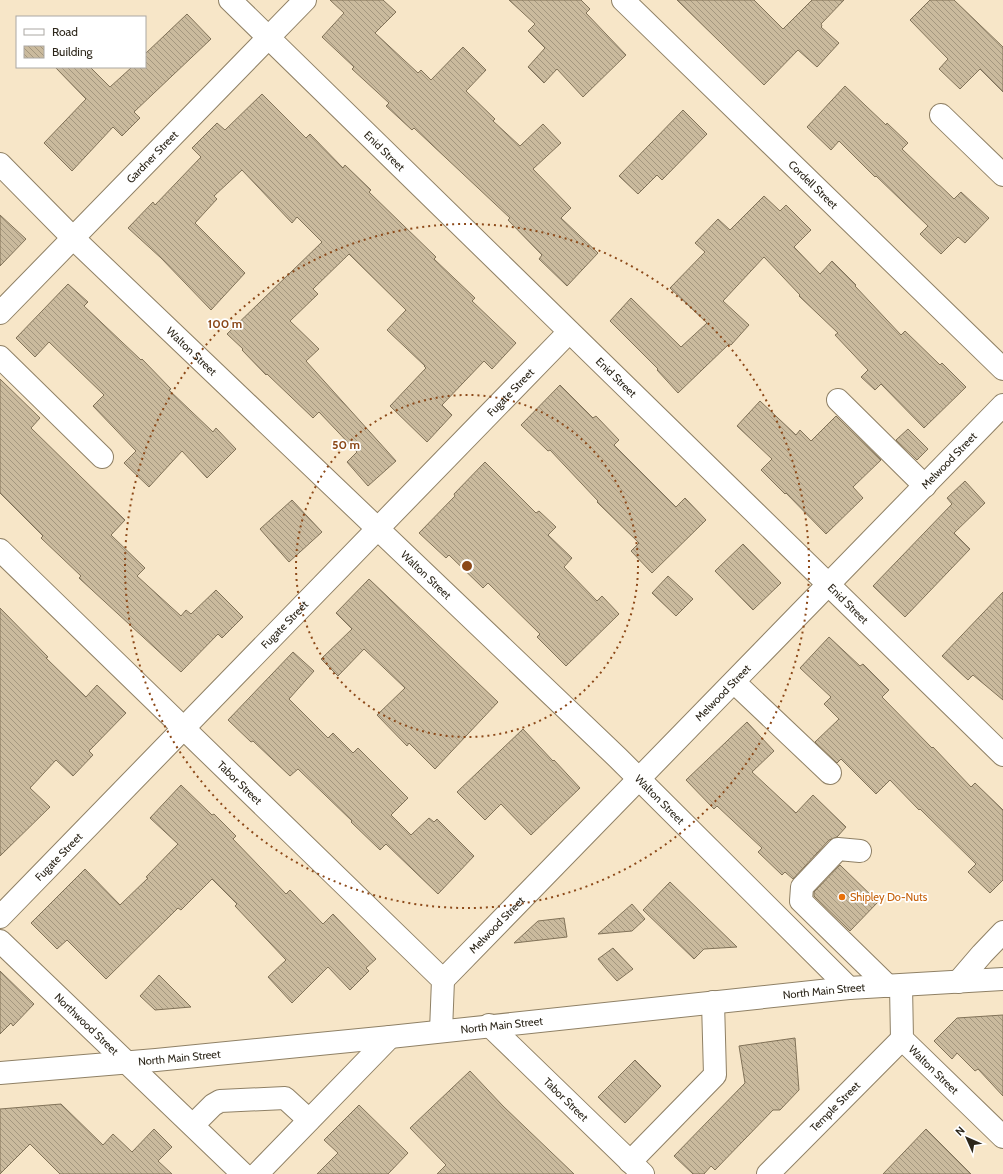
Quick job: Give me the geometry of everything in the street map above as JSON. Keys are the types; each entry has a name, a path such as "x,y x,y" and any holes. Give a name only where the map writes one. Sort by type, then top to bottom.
{"street":[{"name":"Enid Street","path":"230,0 1003,755"},
{"name":"Gardner Street","path":"0,313 305,0"},
{"name":"Cordell Street","path":"623,0 1003,368"},
{"path":"941,115 1003,175"},
{"name":"Walton Street","path":"0,164 73,238 640,780 849,988"},
{"name":"Fugate Street","path":"0,917 569,332"},
{"path":"0,357 102,457"},
{"path":"838,400 924,486"},
{"name":"Melwood Street","path":"444,980 1003,405"},
{"name":"Tabor Street","path":"0,550 444,980"},
{"path":"734,682 830,773"},
{"path":"860,851 838,849 802,886 801,901 895,986"},
{"path":"958,982 1003,932"},
{"name":"Northwood Street","path":"0,941 243,1174"},
{"name":"North Main Street","path":"0,1073 390,1037 489,1025 849,988 1003,979"},
{"path":"441,1031 444,980"},
{"name":"Walton Street","path":"895,986 902,1039 1003,1137"},
{"path":"637,1168 715,1075 714,1002"},
{"name":"Tabor Street","path":"489,1025 637,1168"},
{"path":"256,1174 390,1037"},
{"name":"Temple Street","path":"768,1174 902,1039"},
{"path":"193,1125 213,1105 220,1101 285,1098 309,1120"}],"building":[{"path":"330,0 383,0 396,12 375,33 418,73 421,70 431,80 463,47 486,70 466,91 495,119 493,121 520,146 543,124 561,143 533,169 571,208 561,218 598,253 567,286 539,259 542,255 508,220 510,218 414,128 412,130 386,106 389,103 352,69 354,67 322,37 344,13"},
{"path":"509,0 581,0 590,9 586,13 626,55 583,97 557,69 544,83 528,67 545,48 528,31 535,24"},
{"path":"677,0 754,0 783,29 812,0 844,0 821,24 821,27 839,43 817,67 798,50 764,85"},
{"path":"930,0 954,0 1003,47 1003,92 980,69 960,89 939,69 948,59 910,20"},
{"path":"187,14 211,39 134,112 140,118 122,136 113,127 72,171 44,143 86,99 56,68 91,68 110,87 131,68 146,68 146,53"},
{"path":"845,86 886,125 887,123 908,143 902,149 954,199 961,192 989,218 965,243 958,237 941,254 920,234 928,226 876,176 875,177 839,141 831,150 807,127"},
{"path":"262,94 306,138 310,134 343,168 345,165 371,190 369,192 436,257 434,259 475,298 472,301 516,343 492,369 484,361 442,405 452,415 427,442 390,406 426,368 387,330 406,310 349,254 313,289 318,294 290,321 319,349 306,361 396,461 368,486 347,462 357,452 319,412 313,418 267,374 266,375 242,350 243,349 227,334 322,242 297,217 292,223 242,170 214,196 217,199 195,223 245,273 211,310 161,258 128,228 153,202 155,205 201,157 192,148 217,123 225,130"},
{"path":"683,110 707,134 662,180 657,175 638,194 619,176"},
{"path":"764,196 780,211 786,205 811,230 794,247 820,274 832,261 901,335 905,331 940,365 942,363 966,387 924,428 881,384 875,390 861,377 868,370 835,335 838,333 799,296 800,295 764,257 723,301 749,325 731,345 729,344 678,393 657,370 658,369 610,321 631,298 681,347 707,323 670,288 705,252 695,243 718,219 730,230"},
{"path":"0,215 26,239 0,266"},
{"path":"68,284 88,302 84,306 141,360 142,359 171,389 169,390 213,432 216,428 236,449 207,478 182,451 149,487 124,463 136,451 93,406 104,395 49,342 35,357 16,338"},
{"path":"0,379 40,418 31,428 125,520 111,535 145,568 137,576 181,616 186,610 191,614 216,590 243,617 222,638 218,634 181,672 79,578 81,576 41,538 43,536 0,493"},
{"path":"560,385 593,418 596,416 619,440 614,445 676,507 685,498 706,520 652,573 631,551 639,543 597,502 598,501 550,450 548,451 521,425"},
{"path":"760,401 796,435 800,430 811,441 836,416 881,460 853,487 863,498 826,534 761,470 772,459 737,426"},
{"path":"908,429 928,449 917,460 896,440"},
{"path":"485,462 536,513 539,511 556,527 548,535 572,558 564,567 597,601 602,596 619,614 566,666 537,637 540,634 488,583 483,588 449,555 446,558 419,533"},
{"path":"965,481 985,503 954,533 970,549 905,617 873,586 952,504 947,498"},
{"path":"292,500 322,532 289,562 260,529"},
{"path":"743,544 781,583 753,610 715,571"},
{"path":"668,576 693,599 676,616 652,593"},
{"path":"369,579 498,702 435,769 409,743 407,746 377,715 405,688 364,649 338,676 321,659 352,629 336,613"},
{"path":"1003,592 1003,700 973,675 968,680 942,656"},
{"path":"0,608 48,657 46,658 86,697 97,685 126,713 89,751 93,755 73,776 56,760 30,788 50,807 0,856"},
{"path":"829,637 860,666 863,664 889,690 882,697 971,787 975,783 1003,810 1003,880 990,893 968,872 976,864 890,780 876,794 841,759 837,763 815,742 839,719 824,704 831,697 800,668"},
{"path":"293,652 314,671 289,699 328,738 333,733 353,753 358,748 408,798 391,815 411,835 429,818 434,822 437,819 474,856 438,894 386,844 380,850 298,769 290,776 228,720"},
{"path":"747,722 774,751 752,772 796,813 813,795 846,827 837,837 829,840 793,879 785,872 782,875 758,852 762,848 717,806 714,809 686,780"},
{"path":"523,729 580,788 531,835 501,804 485,820 457,792"},
{"path":"181,785 236,836 233,839 286,894 290,890 323,924 333,914 376,959 366,968 369,971 350,990 328,967 292,1003 268,977 286,960 235,906 237,904 212,879 181,910 178,908 106,979 67,940 57,949 31,923 85,869 120,905 148,878 146,877 178,844 150,818"},
{"name":"Shipley Do-Nuts","path":"840,865 878,902 850,931 814,896 814,892"},
{"path":"670,882 737,947 704,949 694,959 643,910"},
{"path":"632,904 645,919 632,931 598,934"},
{"path":"564,918 567,937 514,943 538,921"},
{"path":"613,948 633,969 617,981 598,959"},
{"path":"0,971 34,1004 13,1026 11,1023 0,1034"},
{"path":"159,975 191,1007 155,1010 140,996"},
{"path":"1003,1015 1003,1096 978,1069 975,1071 957,1053 952,1059 934,1041 957,1018"},
{"path":"795,1038 799,1090 780,1110 773,1110 715,1170 711,1166 704,1174 693,1174 674,1156 745,1083 739,1046"},
{"path":"635,1060 661,1086 625,1123 598,1097"},
{"path":"470,1071 503,1106 574,1174 437,1174 446,1165 410,1128"},
{"path":"61,1104 103,1145 113,1134 132,1152 154,1129 172,1147 158,1161 172,1174 60,1174 30,1144 0,1174 0,1109"},
{"path":"359,1105 408,1153 388,1174 317,1174 338,1153 324,1140"},
{"path":"926,1129 971,1174 883,1174"}],"place":[{"name":"Shipley Do-Nuts","path":"842,897"}]}
